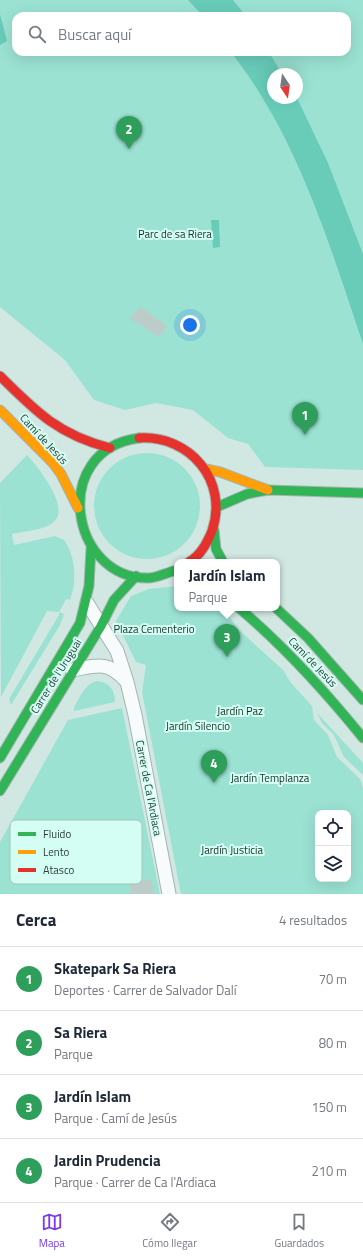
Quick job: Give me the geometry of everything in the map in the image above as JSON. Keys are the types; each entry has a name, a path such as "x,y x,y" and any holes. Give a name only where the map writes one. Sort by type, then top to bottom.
{"main road":[{"name":"Camí de Jesús","path":"0,376 41,417 73,437 92,444 110,448"},
{"name":"Camí de Jesús","path":"0,410 52,462 78,508"},
{"path":"174,573 155,576 136,576 117,570 91,548 82,529 78,508 83,480 89,468 110,448 129,440 150,437 161,439 182,448 199,461 206,469 214,487 217,507 214,530 216,549 222,559"},
{"path":"206,469 220,472 268,490"},
{"path":"217,507 247,494 268,490 363,493"},
{"path":"195,559 205,546 214,530"},
{"name":"Carrer de l'Uruguai","path":"0,758 80,623 87,603 91,580 91,548"},
{"name":"Carrer de l'Uruguai","path":"0,791 72,670 101,626 114,600 136,576"},
{"name":"Camí de Jesús","path":"242,611 296,660 320,685 363,738"},
{"name":"Camí de Jesús","path":"279,611 308,638 363,700"}],"street":[{"name":"Carrer de Ca l'Ardiaca","path":"87,603 117,651 127,682 135,715 169,894"},
{"path":"72,670 97,666 108,667 116,670 127,682"}],"green space":[{"name":"Parc de sa Riera","path":"0,0 363,0 363,470 265,467 248,444 228,438 193,410 156,403 125,410 94,400 65,360 0,307"},
{"path":"147,453 167,457 185,468 196,486 200,506 196,526 185,544 167,555 147,559 127,555 109,544 98,526 94,506 98,486 109,468 127,457"},
{"path":"27,455 39,469 52,489 58,509 57,518 47,526 12,534 14,545 55,536 64,540 73,562 74,585 70,600 66,599 59,612 47,611 1,697 0,483"},
{"path":"174,586 174,611 225,611 240,631 283,670 291,683 312,706 314,720 328,735 337,757 360,779 363,788 363,894 181,894 142,692 146,665 136,662 116,621 131,596 149,589"},
{"path":"59,612 64,614 60,625 11,705 9,699 59,615"},
{"path":"97,681 105,683 110,687 114,694 115,702 74,711 78,700 86,688"},
{"path":"122,708 160,894 0,894 0,842 10,824 10,884 142,884 142,820 12,820 68,720"},
{"path":"317,713 363,763 363,775 344,757 334,735 322,723"}],"shaded area":[{"path":"188,0 233,0 243,12 199,12"},
{"path":"0,14 7,41 0,45"},
{"path":"234,56 271,56 278,68 267,68 267,104 300,104 328,163 363,254 363,344 324,230 293,156 255,85"},
{"path":"211,220 219,220 220,247 213,248"}],"building":[{"path":"141,307 167,326 159,337 129,318"},
{"path":"151,879 154,894 131,894 129,884 142,884 142,881"}],"traffic: fast":[{"path":"139,438 110,448 91,465 82,488 80,513 87,537 101,558 122,573 148,578 174,571"},
{"path":"217,507 247,494 268,490 363,493"},
{"path":"214,530 216,549 221,559"},
{"path":"0,758 80,623 89,586 91,548"},
{"path":"0,791 101,626 114,600 136,576"},
{"path":"242,611 304,670 363,738"},
{"path":"279,611 308,638 363,700"}],"traffic: slow":[{"path":"0,410 52,462 61,474 78,508"},
{"path":"206,469 220,472 268,490"}],"traffic: jam":[{"path":"0,376 25,401 49,421 76,436 92,443 110,448"},
{"path":"139,438 157,439 174,444 189,453 201,465 210,479 215,495 216,513 212,531 206,544 193,559"}],"place":[{"name":"Sa Riera","path":"129,149"},
{"name":"Skatepark Sa Riera","path":"305,435"},
{"name":"Jardín Islam","path":"227,657"},
{"name":"Jardin Prudencia","path":"214,783"}],"park label":[{"name":"Plaza Cementerio","path":"154,629"},
{"name":"Jardín Paz","path":"240,711"},
{"name":"Jardín Silencio","path":"198,726"},
{"name":"Jardín Templanza","path":"270,778"},
{"name":"Jardín Justicia","path":"232,850"}]}
